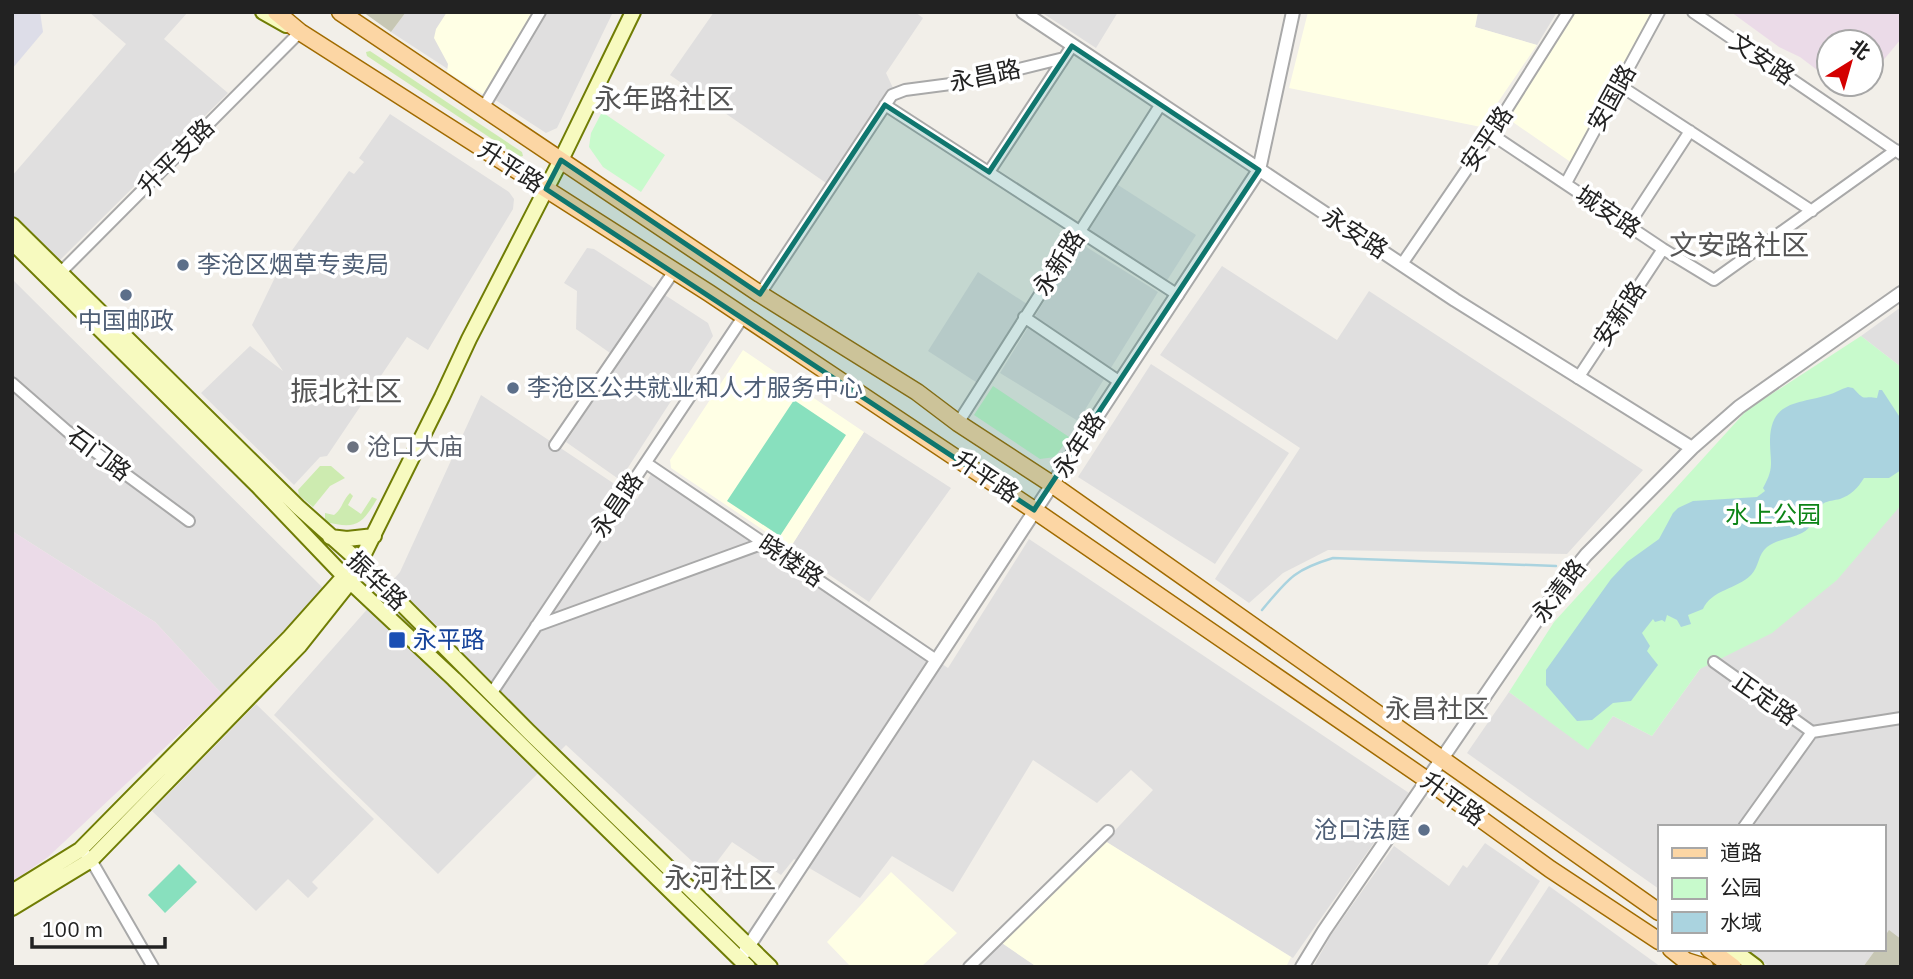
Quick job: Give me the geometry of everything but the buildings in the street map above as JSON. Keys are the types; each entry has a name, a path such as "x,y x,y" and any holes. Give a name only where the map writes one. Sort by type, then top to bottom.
{"main road":[{"path":"263,12 300,32"},
{"name":"升平路","path":"276,12 300,32 674,271 1034,510 1427,780 1550,869 1658,940"},
{"name":"升平路","path":"340,12 760,294 917,392 1443,758 1658,911"},
{"path":"12,908 85,855 300,645 360,563 633,12"},
{"name":"振华路","path":"12,225 56,277 347,579 454,679 744,963"},
{"name":"振华路","path":"12,242 56,277 360,563 770,967"},
{"path":"330,537 347,539 374,536"},
{"path":"12,892 85,855"},
{"path":"1673,951 1689,964 1705,967"},
{"path":"1712,951 1733,967"},
{"path":"1735,951 1756,967"}],"street":[{"path":"483,108 540,12"},
{"name":"永安路","path":"1023,12 1402,264 1692,448"},
{"name":"永年路","path":"744,963 749,947 1259,170 1293,12"},
{"name":"安平路","path":"1402,264 1491,134 1568,12"},
{"name":"安国路","path":"1566,183 1659,12"},
{"name":"文安路","path":"1693,12 1898,152"},
{"name":"升平支路","path":"56,277 300,32"},
{"path":"989,172 1072,46"},
{"name":"永昌路","path":"760,294 892,95 905,90 966,82 1064,58"},
{"path":"1619,85 1812,211"},
{"name":"永新路","path":"958,423 1161,104"},
{"path":"885,105 1178,295"},
{"path":"1628,226 1690,131"},
{"name":"城安路","path":"1491,134 1714,280 1898,152"},
{"name":"安新路","path":"1578,378 1663,249"},
{"path":"555,444 674,271"},
{"name":"永清路","path":"1302,967 1556,592 1586,555 1692,448 1739,407 1901,293"},
{"name":"永昌路","path":"491,694 743,317"},
{"path":"1024,317 1121,382"},
{"name":"石门路","path":"12,383 67,431 189,521"},
{"name":"晓楼路","path":"646,463 936,660"},
{"path":"536,626 764,544"},
{"name":"正定路","path":"1714,662 1812,732 1901,718"},
{"path":"1745,825 1812,732"},
{"path":"969,967 1108,831"},
{"path":"85,855 153,967"}],"highlighted area":[{"path":"1072,46 1259,170 1034,510 546,189 561,160 760,294 885,105 989,172"}],"shaded area":[{"path":"12,12 40,12 43,32 12,69"},
{"path":"89,12 188,12 164,39 228,93 58,262 12,218 12,176 126,44"},
{"path":"363,12 406,12 391,32"},
{"path":"406,12 613,12 557,128 546,133 391,32"},
{"path":"447,12 536,12 486,96 447,72 448,64 434,38 436,29"},
{"path":"714,12 915,12 923,18 886,73 893,88 829,185 670,75"},
{"path":"1041,12 1118,12 1096,48"},
{"path":"1308,12 1478,12 1475,27 1537,45 1481,127 1289,88"},
{"path":"1478,12 1557,12 1537,45 1475,27"},
{"path":"1576,12 1653,12 1572,163 1507,118"},
{"path":"1731,12 1901,12 1901,39 1885,58 1885,28 1815,28 1815,68 1800,57 1779,47"},
{"path":"390,114 509,192 514,199 513,209 428,350 407,337 327,456 320,457 294,485 201,393 250,346 283,371 252,325 280,267 349,171 354,174 364,162 359,158"},
{"path":"1118,185 1196,235 1166,282 1089,230"},
{"path":"1080,243 1158,292 1078,421 1000,373"},
{"path":"587,248 594,249 708,323 713,336 620,480 566,442 620,360 576,329 577,291 564,283"},
{"path":"1222,266 1337,340 1369,291 1643,470 1567,554 1328,550 1283,573 1249,603 1215,579 1300,448 1160,355"},
{"path":"978,272 1030,306 979,384 928,351"},
{"path":"12,279 324,589 222,694 155,622 12,531"},
{"path":"1901,307 1901,367 1861,336"},
{"path":"743,350 864,432 790,548 671,468 670,460"},
{"path":"1151,364 1289,453 1215,564 1078,477"},
{"path":"481,395 637,499 651,474 764,543 948,668 1029,539 1409,793 1293,958 1105,841 1153,790 1131,770 1097,803 1033,760 953,892 892,856 860,898 794,859 781,875 732,842 707,875 566,745 438,874 274,715 400,572"},
{"path":"864,432 951,488 869,602 790,548"},
{"path":"1901,498 1901,939 1889,931 1885,936 1885,825 1658,825 1658,888 1467,753 1509,692 1588,749 1613,716 1652,736 1700,669"},
{"path":"12,531 155,622 222,694 48,857 12,882"},
{"path":"256,704 374,819 312,882 318,888 308,898 288,879 256,911 152,811"},
{"path":"1105,841 1291,957 1286,967 1037,967 999,941"},
{"path":"1485,843 1540,881 1486,967 1313,967 1331,935 1394,846 1449,886 1463,865 1467,868"},
{"path":"891,872 957,933 921,967 851,967 827,942"},
{"path":"1549,886 1661,967 1496,967"},
{"path":"1889,930 1901,939 1901,967 1863,967 1875,951 1885,951 1885,936"},
{"path":"999,941 1037,967 976,967"},
{"path":"1748,951 1875,951 1863,967 1770,967"}],"green space":[{"path":"370,51 522,152 523,156 519,157 367,56 366,52"},
{"path":"602,112 665,155 641,192 603,167 589,147 591,133"},
{"name":"水上公园","path":"1861,336 1901,367 1901,505 1837,580 1772,633 1700,669 1652,736 1613,716 1588,750 1509,692 1554,622 1747,410"},
{"path":"993,386 1069,437 1055,457 1040,459 974,415"},
{"path":"794,400 846,435 780,536 727,501"},
{"path":"320,466 331,466 345,478 330,486 313,507 299,495 298,490"},
{"path":"350,493 353,496 348,505 361,514 372,497 377,499 357,523 344,525 325,522 325,513 334,515"},
{"path":"179,864 197,882 165,913 148,895"}],"water":[{"path":"1848,387 1864,398 1877,398 1879,390 1882,390 1901,419 1901,470 1889,478 1864,478 1848,495 1824,503 1807,530 1767,547 1751,575 1712,598 1703,609 1688,615 1691,624 1681,627 1677,620 1667,615 1665,622 1655,622 1653,619 1642,633 1650,646 1647,651 1658,665 1631,701 1613,703 1592,720 1577,721 1546,685 1546,670 1611,579 1627,562 1659,539 1678,508 1693,501 1757,497 1765,491 1763,488 1771,464 1770,440 1775,417 1788,406"}],"waterway":[{"path":"1262,610 1292,577 1333,558 1556,566"}],"place":[{"name":"李沧区烟草专卖局","path":"183,265"},
{"name":"中国邮政","path":"126,295"},
{"name":"李沧区公共就业和人才服务中心","path":"513,388"},
{"name":"沧口大庙","path":"353,447"},
{"name":"永平路","path":"397,640"},
{"name":"沧口法庭","path":"1424,830"}],"district":[{"name":"永年路社区","path":"664,99"},
{"name":"文安路社区","path":"1739,245"},
{"name":"振北社区","path":"346,391"},
{"name":"永昌社区","path":"1437,709"},
{"name":"永河社区","path":"720,878"}]}
